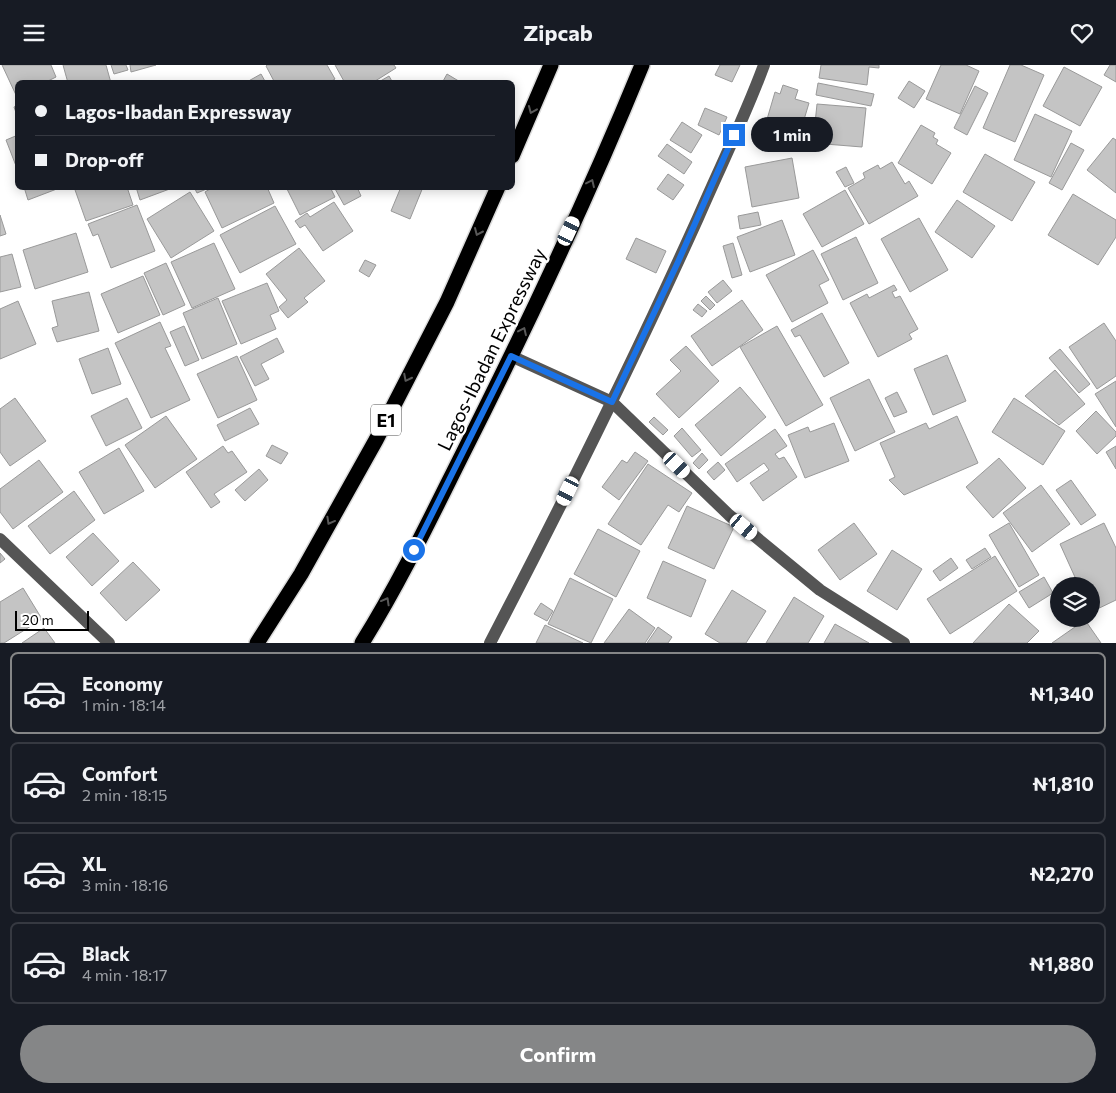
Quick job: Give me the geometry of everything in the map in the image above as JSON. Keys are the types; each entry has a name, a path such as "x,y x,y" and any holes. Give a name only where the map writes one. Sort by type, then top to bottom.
{"highway":[{"path":"515,149 551,65"},
{"name":"Lagos-Ibadan Expressway","path":"362,643 414,550 511,356 611,142 642,65"},
{"name":"E1","path":"256,643 302,574 376,440 447,302 497,190"}],"street":[{"path":"490,643 612,402 678,262 764,65"},
{"path":"511,356 612,402 729,515 820,590 904,643"},
{"path":"0,539 109,643"}],"building":[{"path":"2,65 51,65 56,77 50,80 15,80 15,93"},
{"path":"63,65 106,65 110,80 67,80"},
{"path":"111,65 126,65 128,70 114,74"},
{"path":"130,65 156,65 131,72"},
{"path":"327,65 335,79 273,80 266,66"},
{"path":"335,65 394,65 396,68 377,80 343,80"},
{"path":"720,65 740,65 732,82 715,75"},
{"path":"821,65 879,65 879,68 869,67 867,85 819,78"},
{"path":"941,65 966,65 979,71 960,114 926,99"},
{"path":"1010,65 1021,65 1044,75 1015,142 983,128"},
{"path":"1110,65 1116,65 1116,82 1104,75"},
{"path":"1064,67 1102,87 1080,126 1043,106"},
{"path":"261,74 264,80 250,80"},
{"path":"447,74 457,80 444,80"},
{"path":"389,76 391,80 382,80"},
{"path":"909,81 925,91 914,108 898,98"},
{"path":"818,83 874,94 871,106 816,95"},
{"path":"783,85 798,90 795,99 809,103 797,143 763,133 775,92 780,94"},
{"path":"975,86 988,93 967,135 954,128"},
{"path":"817,104 866,108 862,147 813,143"},
{"path":"705,108 727,117 719,135 698,125"},
{"path":"1035,114 1072,131 1051,177 1014,160"},
{"path":"682,122 702,135 691,153 670,140"},
{"path":"921,125 935,133 933,137 938,140 936,144 951,153 932,184 898,163"},
{"path":"15,136 15,163 6,140"},
{"path":"1113,138 1116,140 1116,193 1087,170"},
{"path":"1071,143 1084,150 1062,190 1049,183"},
{"path":"667,144 692,162 684,174 658,156"},
{"path":"985,154 1035,182 1012,221 963,192"},
{"path":"792,158 799,198 752,207 745,167"},
{"path":"892,162 905,184 909,181 918,196 869,224 848,188 865,178 863,173 878,165 880,169"},
{"path":"846,167 854,183 845,187 836,172"},
{"path":"668,174 684,185 673,200 657,189"},
{"path":"25,190 54,190 28,200"},
{"path":"75,190 128,190 133,205 86,221"},
{"path":"137,190 167,190 140,200"},
{"path":"208,190 268,190 274,203 222,228 205,192"},
{"path":"288,190 332,190 335,197 300,215"},
{"path":"336,190 358,190 361,196 344,205"},
{"path":"400,190 422,190 410,219 391,211"},
{"path":"845,190 864,224 822,247 803,214"},
{"path":"190,192 214,231 171,258 147,219"},
{"path":"1073,194 1116,220 1116,237 1098,265 1048,235"},
{"path":"957,200 995,226 972,258 935,232"},
{"path":"334,202 353,231 323,251 305,225 300,228 295,221 307,213 310,217"},
{"path":"137,205 155,251 111,268 98,234 93,236 88,224"},
{"path":"275,206 296,244 240,273 220,235"},
{"path":"758,212 761,225 740,229 738,216"},
{"path":"0,215 6,234 0,236"},
{"path":"919,218 948,270 910,292 881,239"},
{"path":"782,220 795,255 750,272 737,237"},
{"path":"76,233 88,272 35,289 23,250"},
{"path":"856,237 878,283 843,300 821,254"},
{"path":"636,238 666,251 656,273 626,259"},
{"path":"214,243 235,289 192,308 171,262"},
{"path":"733,243 742,275 732,278 723,246"},
{"path":"299,248 325,281 304,298 308,302 288,318 279,307 287,300 266,274"},
{"path":"813,250 829,280 819,285 828,303 792,322 766,275"},
{"path":"12,254 21,287 0,292 0,257"},
{"path":"365,260 376,265 369,277 359,271"},
{"path":"166,263 185,305 163,315 144,273"},
{"path":"143,276 160,315 118,333 101,294"},
{"path":"723,280 732,291 717,303 708,292"},
{"path":"267,283 279,311 270,315 276,329 241,344 222,301"},
{"path":"894,285 897,290 892,292 895,298 900,296 918,329 909,334 912,339 878,357 850,303 867,294 869,298"},
{"path":"89,292 99,331 57,342 52,328 58,326 52,301"},
{"path":"706,296 715,305 710,310 701,301"},
{"path":"218,298 237,344 202,359 183,313"},
{"path":"742,300 763,330 712,366 691,336"},
{"path":"18,301 36,344 0,359 0,309"},
{"path":"698,304 707,311 702,317 693,310"},
{"path":"822,313 849,363 824,377 800,335 795,337 791,330"},
{"path":"160,322 171,346 165,348 190,400 151,418 115,343"},
{"path":"1104,323 1116,341 1116,376 1097,389 1069,347"},
{"path":"184,326 199,360 185,366 170,332"},
{"path":"777,326 823,405 786,426 740,347"},
{"path":"277,338 284,352 261,364 269,379 255,386 240,357"},
{"path":"686,346 719,381 679,418 656,394 681,371 670,360"},
{"path":"108,348 121,384 92,394 79,359"},
{"path":"1060,349 1090,384 1079,393 1049,358"},
{"path":"947,355 966,401 933,415 914,369"},
{"path":"237,356 257,400 218,418 197,374"},
{"path":"1055,370 1085,404 1059,425 1025,396"},
{"path":"869,379 895,432 855,451 830,398"},
{"path":"1116,381 1116,427 1095,394"},
{"path":"740,387 766,417 721,456 695,425"},
{"path":"897,392 907,412 894,417 885,398"},
{"path":"15,398 46,441 10,466 0,452 0,409"},
{"path":"127,398 142,428 106,446 91,416"},
{"path":"1014,398 1065,431 1043,465 992,432"},
{"path":"250,408 259,424 225,441 217,425"},
{"path":"1096,411 1116,432 1116,436 1097,454 1076,431"},
{"path":"166,416 197,459 155,488 125,445"},
{"path":"957,416 978,463 904,495 889,480 895,477 880,443 926,423 929,429"},
{"path":"654,417 668,430 663,435 649,422"},
{"path":"834,423 849,461 805,478 788,435 808,427 810,432"},
{"path":"682,428 701,450 692,457 674,436"},
{"path":"775,429 787,446 775,454 779,459 784,457 797,477 763,501 750,483 769,470 764,463 737,482 725,464"},
{"path":"272,445 288,453 281,464 266,456"},
{"path":"223,446 228,453 232,451 247,472 214,494 220,502 211,508 186,472"},
{"path":"1116,446 1116,469 1106,452"},
{"path":"119,448 144,491 104,514 79,472"},
{"path":"635,452 648,461 619,500 602,487 622,460 627,463"},
{"path":"702,453 708,460 699,469 693,463"},
{"path":"999,458 1026,488 993,518 966,487"},
{"path":"39,460 63,492 13,529 0,512 0,489"},
{"path":"718,462 725,470 714,480 707,472"},
{"path":"648,464 692,493 679,512 668,505 641,545 608,524"},
{"path":"259,469 268,480 245,501 235,490"},
{"path":"1071,480 1096,515 1081,525 1056,490"},
{"path":"1041,485 1070,524 1032,552 1003,513"},
{"path":"74,491 95,520 50,554 28,526"},
{"path":"687,506 734,527 714,569 668,548"},
{"path":"854,523 877,554 840,580 818,550"},
{"path":"1009,523 1039,575 1019,587 989,535"},
{"path":"1104,523 1116,548 1116,600 1100,608 1100,577 1075,577 1060,544"},
{"path":"598,529 640,551 616,597 574,574"},
{"path":"93,533 119,561 92,586 66,557"},
{"path":"985,548 991,557 972,569 966,560"},
{"path":"892,550 922,569 897,610 867,591"},
{"path":"0,553 5,559 0,563"},
{"path":"995,556 1017,591 950,634 927,599"},
{"path":"951,558 958,568 940,581 933,571"},
{"path":"663,561 706,580 691,617 647,598"},
{"path":"133,562 160,590 126,621 100,593"},
{"path":"1044,577 1050,588 1050,595 1029,608 1019,592"},
{"path":"570,578 613,599 591,643 548,624"},
{"path":"23,588 42,619 4,643 0,643 0,602"},
{"path":"732,590 766,611 746,643 720,643 705,634"},
{"path":"794,597 824,616 808,643 766,643"},
{"path":"541,603 553,611 547,621 534,614"},
{"path":"1009,604 1039,631 1027,643 973,643"},
{"path":"629,609 655,628 645,643 604,643"},
{"path":"835,624 869,643 824,643"},
{"path":"545,625 583,643 536,643"},
{"path":"658,627 672,637 668,643 647,643"},
{"path":"1075,627 1090,627 1101,643 1052,643"},
{"path":"44,628 55,643 22,643"}],"route":[{"path":"414,550 511,356 612,402 678,262 734,135"}]}
